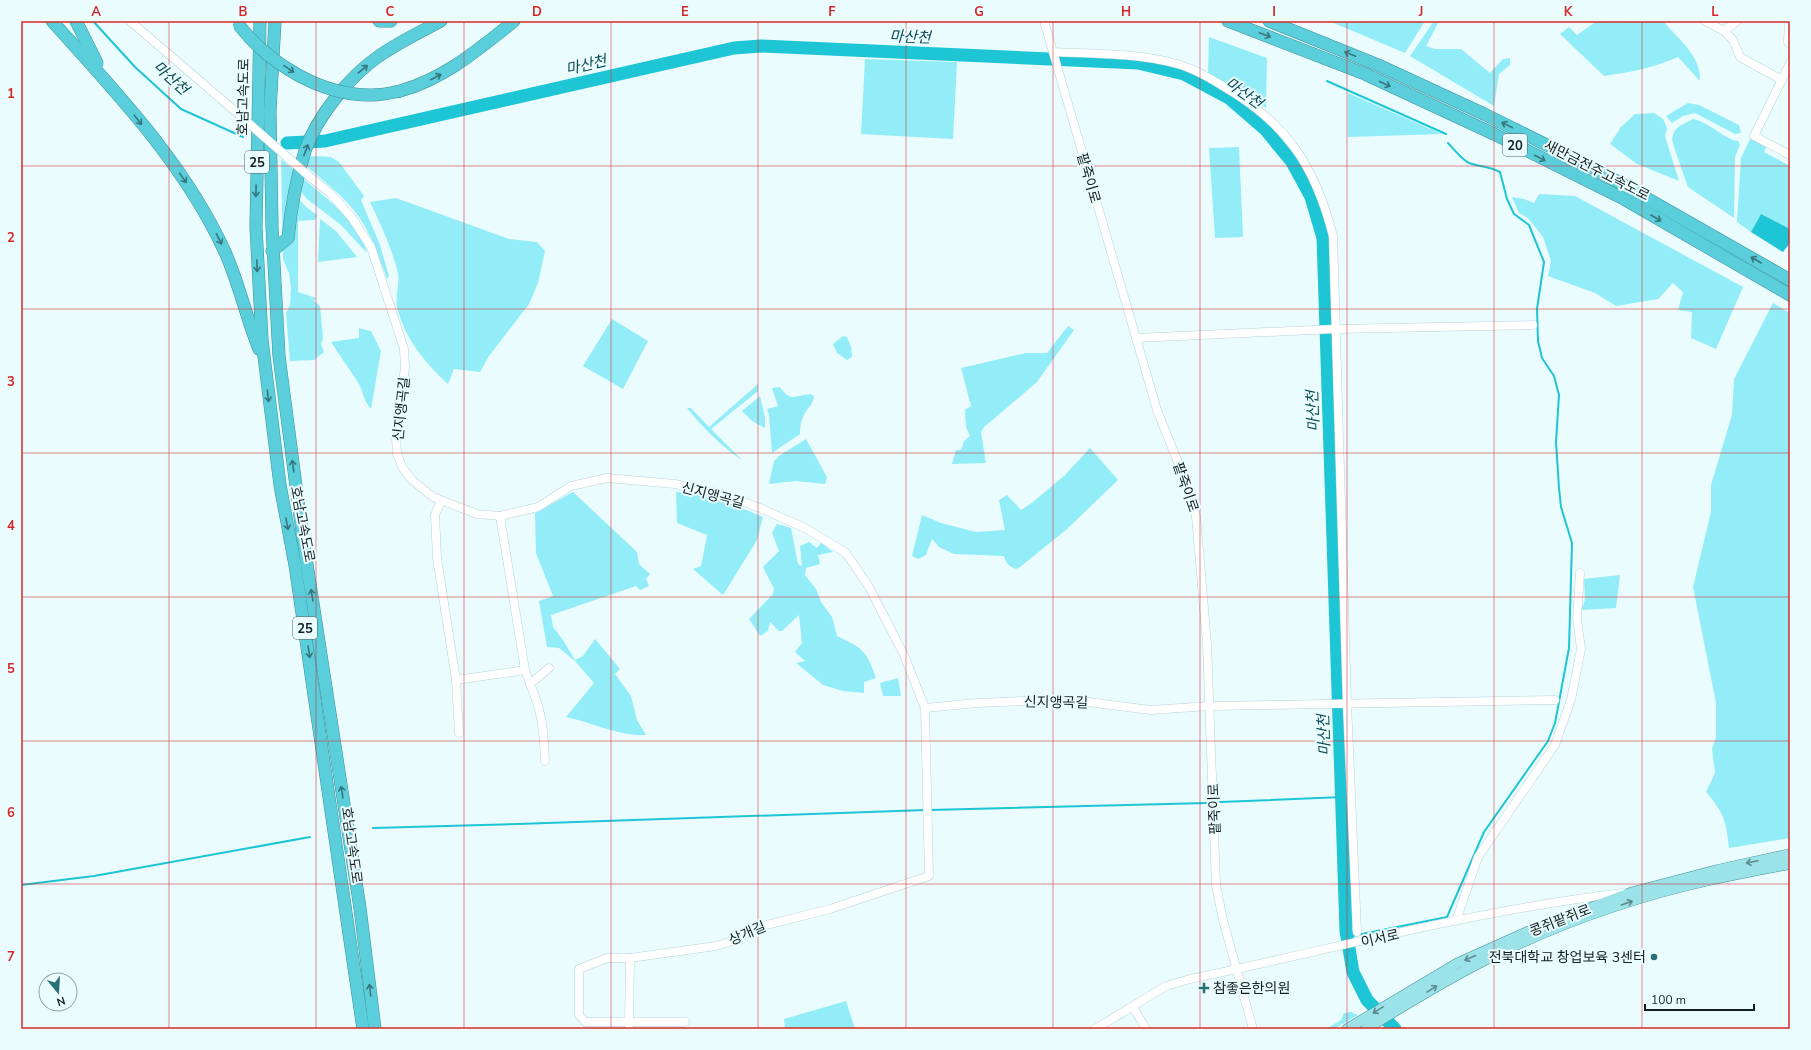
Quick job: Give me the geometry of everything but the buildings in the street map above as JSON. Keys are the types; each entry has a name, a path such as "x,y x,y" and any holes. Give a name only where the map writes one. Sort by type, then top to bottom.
{"highway":[{"path":"52,21 114,90 165,154 200,204 225,251 250,325 265,363"},
{"path":"76,21 91,55 114,90"},
{"name":"호남고속도로","path":"260,21 256,227 265,363 280,485 296,565 363,1029"},
{"name":"호남고속도로","path":"274,21 270,111 272,251 279,356 302,532 359,900 375,1029"},
{"path":"379,21 390,21"},
{"path":"272,251 288,238 291,211 305,150 320,120 336,98 355,76 378,56 440,21"},
{"path":"238,23 246,34 291,70 320,85 337,90 372,95 400,91 424,83 460,63 514,21"},
{"name":"새만금전주고속도로","path":"1228,21 1365,74 1494,134 1624,199 1790,295"},
{"name":"새만금전주고속도로","path":"1269,21 1378,65 1484,114 1583,163 1706,230 1790,280"}],"main road":[{"name":"콩쥐팥쥐로","path":"1347,1029 1366,1025 1458,963 1527,932 1633,892 1717,870 1790,854"},
{"name":"콩쥐팥쥐로","path":"1396,1005 1488,958 1559,927 1634,900 1710,880 1790,864"}],"street":[{"name":"신지앵곡길","path":"130,21 310,178 331,194 352,218 372,247 404,349 405,367 396,437 397,454 402,467 412,480 433,497 477,514 500,516 538,507 572,486 607,478 675,484 722,494 805,528 846,553 861,576 904,655 925,708 929,876"},
{"name":"팥죽이로","path":"1044,21 1157,410 1183,475 1196,516 1207,644 1216,885 1223,920 1253,1029"},
{"path":"1705,21 1724,31 1733,40 1740,57 1782,80"},
{"path":"1724,31 1737,21"},
{"path":"1789,21 1788,42 1790,44"},
{"path":"1054,53 1133,55 1179,64 1213,80 1246,99 1269,117 1305,161 1328,214 1333,236 1333,330 1345,705 1357,932"},
{"path":"1790,63 1754,136 1790,155"},
{"path":"1136,338 1333,330 1533,325"},
{"path":"442,501 435,515 437,558 456,680 459,733"},
{"path":"500,516 525,670 539,703 543,728 545,760"},
{"path":"1456,921 1478,857 1555,745 1570,700 1581,649 1577,619 1580,573"},
{"path":"530,684 549,668"},
{"path":"456,680 525,670"},
{"name":"신지앵곡길","path":"925,708 977,703 1065,699 1150,710 1210,706 1345,705 1555,700"},
{"name":"상개길","path":"629,1025 585,1022 579,1015 579,969 607,958 630,958 716,946 732,941 755,928 830,909 929,876"},
{"name":"이서로","path":"1095,1029 1166,986 1190,979 1456,921 1579,898 1633,892"},
{"path":"630,958 629,1025 685,1022"},
{"path":"1133,1007 1146,1029"}],"shaded area":[{"path":"1329,21 1425,21 1405,53"},
{"path":"1434,21 1439,21 1426,46 1435,49 1461,49 1490,73 1503,59 1510,58 1510,65 1499,74 1494,106 1410,56"},
{"path":"1597,21 1663,21 1693,55 1697,63 1700,81 1678,57 1651,67 1604,76 1560,34 1569,27 1577,35"},
{"path":"1209,37 1267,58 1266,108 1208,73"},
{"path":"865,59 957,62 953,139 861,134"},
{"path":"1348,93 1442,134 1348,137"},
{"path":"1688,103 1699,105 1739,125 1741,133 1735,134 1695,113 1683,116 1672,123 1666,116"},
{"path":"1654,113 1663,119 1667,128 1665,136 1679,181 1637,164 1610,144 1621,127 1635,114"},
{"path":"1693,119 1705,124 1728,138 1738,141 1740,145 1735,157 1734,218 1688,187 1672,139 1674,132 1678,127"},
{"path":"1750,139 1767,146 1764,152 1790,166 1790,229 1761,214 1751,232 1737,222 1741,158"},
{"path":"1239,147 1243,237 1215,238 1209,148"},
{"path":"314,156 331,157 339,162 364,196 361,200 380,245 389,276 387,279 371,239 359,217 339,194 301,161 302,158"},
{"path":"281,159 293,169 294,185 300,201 317,215 315,220 298,221 298,292 316,298 314,301 320,306 323,338 321,344 324,352 314,360 290,361 286,313 290,305 291,288 289,273 283,259"},
{"path":"299,178 305,180 342,212 358,232 367,253 341,225 307,199 301,192"},
{"path":"1539,194 1575,196 1743,287 1716,349 1691,338 1692,312 1678,310 1683,292 1673,283 1658,299 1616,306 1595,293 1548,276 1551,261 1543,237 1528,218 1519,213 1512,197 1524,199 1534,203"},
{"path":"396,198 509,239 537,242 545,251 538,283 529,304 489,356 480,372 454,369 448,384 431,368 417,350 405,330 397,307 398,273 396,264 386,237 370,202"},
{"path":"1761,214 1790,229 1790,243 1783,252 1751,232"},
{"path":"320,219 336,231 357,257 318,262"},
{"path":"1773,303 1790,313 1790,838 1729,848 1727,830 1723,817 1717,806 1706,792 1715,773 1712,749 1716,737 1716,703 1693,587 1711,512 1711,485 1732,415 1734,379"},
{"path":"612,319 648,341 623,389 583,366"},
{"path":"1068,326 1074,330 1037,382 983,428 981,433 986,463 952,464 956,450 961,450 964,441 970,436 966,427 965,410 971,406 961,368 1026,353 1047,353"},
{"path":"359,328 371,331 381,351 371,409 365,400 359,384 331,342 359,338"},
{"path":"843,336 847,337 851,347 852,357 847,360 837,353 833,344"},
{"path":"758,384 758,391 711,429 743,461 713,437 687,408 691,408 709,427"},
{"path":"780,387 787,395 793,397 810,394 814,396 812,403 803,418 800,434 772,453 769,415 767,409 778,406 772,388"},
{"path":"760,396 765,418 765,428 752,421 742,411"},
{"path":"806,439 827,477 825,484 795,481 769,484 774,461 779,456"},
{"path":"1090,448 1118,480 1067,529 1020,567 1016,569 1011,567 1004,556 954,554 939,547 932,539 926,555 918,559 912,556 922,515 941,523 976,532 1005,530 999,500 1007,495 1021,510 1033,502 1065,475"},
{"path":"573,492 637,552 639,564 650,574 646,579 649,586 640,590 636,586 551,615 553,627 575,660 583,656 595,639 620,669 615,674 631,696 637,720 646,735 635,735 615,731 566,717 594,683 575,661 559,648 547,647 539,601 553,596 536,553 535,513"},
{"path":"676,492 710,497 763,517 757,540 723,595 693,569 701,566 707,535 677,523"},
{"path":"777,524 791,528 798,564 802,566 800,546 809,542 817,548 821,543 833,552 818,555 820,564 806,568 805,575 816,589 821,602 832,617 837,636 863,651 869,661 876,678 864,682 864,693 843,691 823,685 796,663 805,661 795,652 802,643 799,615 782,631 779,631 770,622 768,631 760,636 749,619 773,594 774,589 763,567 779,551 772,533"},
{"path":"1620,575 1616,608 1581,610 1585,600 1584,579"},
{"path":"898,678 901,696 883,696 880,683"},
{"path":"846,1001 855,1029 785,1029 784,1019"},
{"path":"1351,1012 1358,1015 1334,1029 1326,1029 1341,1020 1344,1013"}],"waterway":[{"name":"마산천","path":"93,21 135,67 181,109 243,137"},
{"name":"마산천","path":"287,143 325,141 734,48 761,46 1138,63 1184,74 1229,98 1265,129 1292,162 1311,197 1323,238 1346,931 1353,972 1367,1000 1395,1029"},
{"path":"1327,81 1446,134"},
{"path":"1347,937 1447,917 1484,832 1548,741 1555,723 1569,648 1572,543 1561,507 1559,488 1556,442 1559,395 1554,376 1542,358 1538,341 1537,309 1544,262 1529,225 1514,214 1507,199 1500,172 1469,163 1448,143"},
{"path":"1220,802 1343,797"},
{"path":"930,810 1207,803"},
{"path":"373,828 926,810"},
{"path":"21,885 94,876 310,837"}],"place":[{"name":"전북대학교 창업보육 3센터","path":"1654,957"},
{"name":"참좋은한의원","path":"1204,988"}]}
